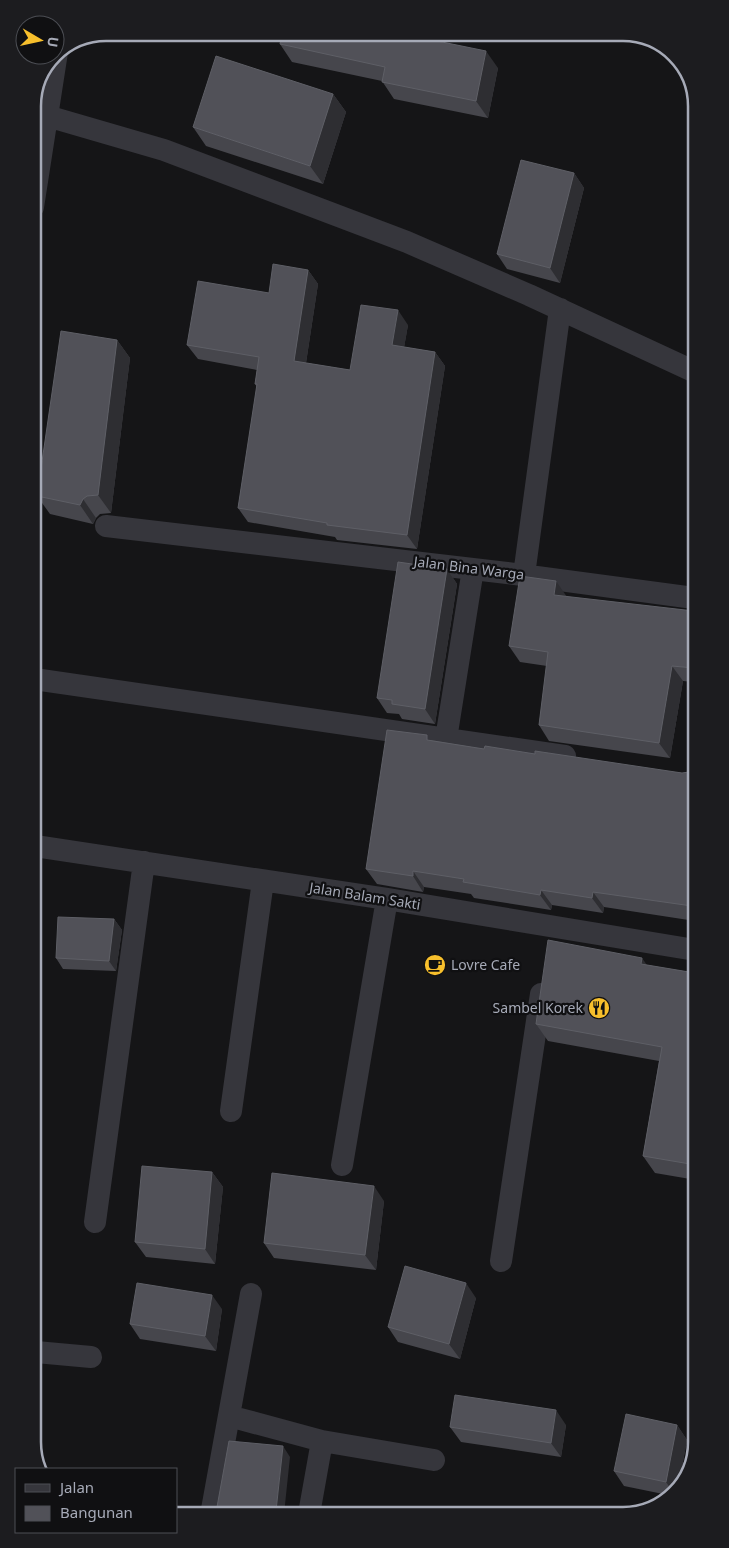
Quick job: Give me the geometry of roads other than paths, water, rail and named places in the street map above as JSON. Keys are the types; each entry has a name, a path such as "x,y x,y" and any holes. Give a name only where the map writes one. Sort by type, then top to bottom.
{"street":[{"path":"41,155 55,67"},
{"path":"47,116 164,150 408,242 560,309 688,369"},
{"path":"524,575 560,309"},
{"name":"Jalan Bina Warga","path":"106,526 524,575 688,597"},
{"path":"446,739 473,569"},
{"path":"41,680 590,760"},
{"name":"Jalan Balam Sakti","path":"41,847 387,899 549,936 688,949"},
{"path":"95,1222 144,862"},
{"path":"230,1111 263,881"},
{"path":"342,1165 387,899"},
{"path":"501,1261 544,976"},
{"path":"212,1507 251,1294"},
{"path":"41,1352 91,1357"},
{"path":"229,1416 322,1441 434,1460"},
{"path":"310,1507 322,1441"}],"place":[{"name":"Lovre Cafe","path":"435,965"},
{"name":"Sambel Korek","path":"599,1008"}]}
